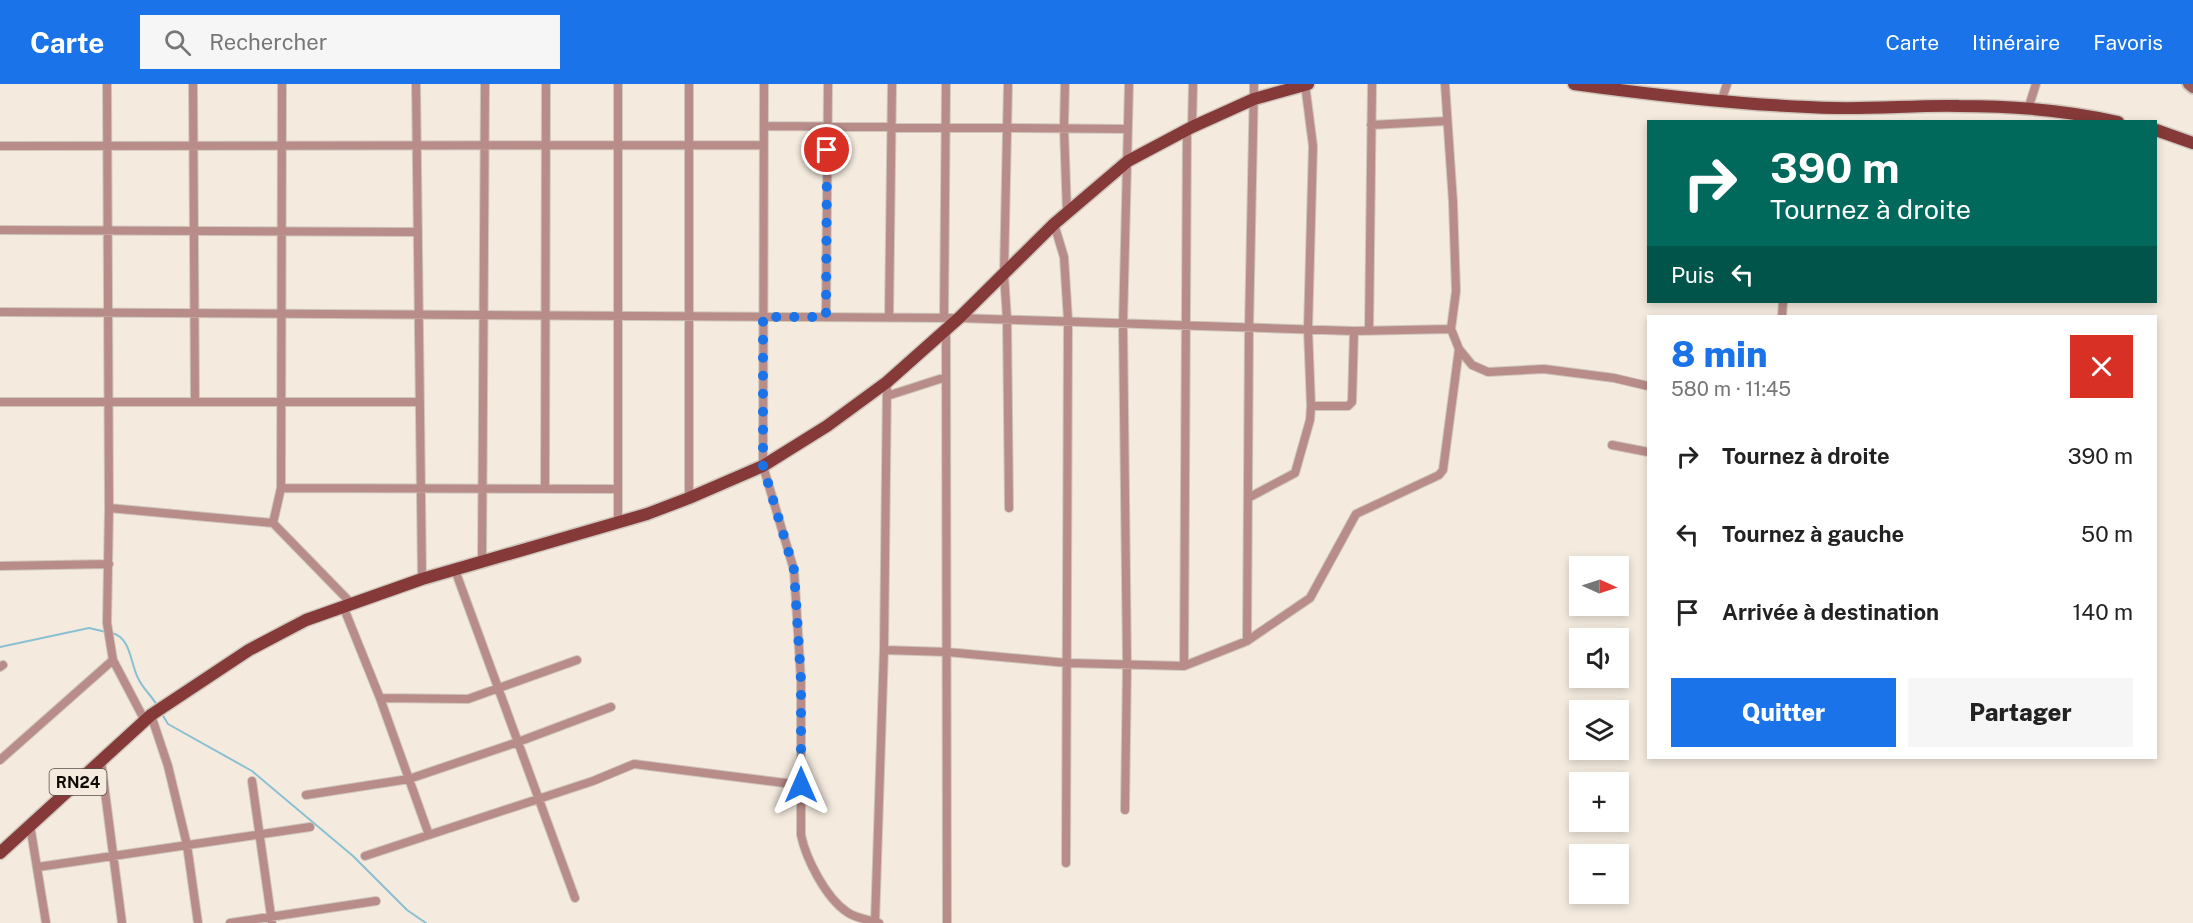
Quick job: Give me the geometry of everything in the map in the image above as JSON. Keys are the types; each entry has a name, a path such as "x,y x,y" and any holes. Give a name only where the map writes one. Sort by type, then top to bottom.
{"main road":[{"name":"RN24","path":"0,853 122,740 168,702 249,650 306,620 423,579 618,523 689,498 763,466 827,426 887,382 945,324 959,318 1054,224 1128,161 1189,128 1254,99 1306,84"},
{"path":"1574,84 1721,102 1839,108 1960,105 2069,113 2107,120"},
{"path":"2188,84 2193,88"},
{"path":"2157,130 2193,143"}],"street":[{"path":"107,84 109,508 107,623 113,660 151,715 168,766 186,845 198,923"},
{"path":"193,84 195,402"},
{"path":"273,523 281,488 282,84"},
{"path":"416,84 423,579"},
{"path":"482,562 485,84"},
{"path":"544,489 546,84"},
{"path":"618,84 618,523"},
{"path":"689,84 689,498"},
{"path":"764,84 763,466 794,570 801,680 801,835 804,851 830,896 848,913 877,922 884,650 887,382"},
{"path":"826,317 828,84"},
{"path":"889,318 892,84"},
{"path":"946,84 947,923"},
{"path":"1008,84 1004,273 1007,319 1009,508"},
{"path":"1065,84 1067,213"},
{"path":"1125,810 1124,324 1128,84"},
{"path":"1184,666 1186,326 1189,128 1192,84"},
{"path":"1247,641 1249,328 1254,84"},
{"path":"1248,498 1295,473 1310,420 1308,329 1313,146 1306,84"},
{"path":"1369,331 1372,84"},
{"path":"1444,84 1456,291 1451,329 1459,349 1472,365 1488,372 1544,369 1614,378 1647,386"},
{"path":"1721,102 1727,84"},
{"path":"2028,109 2036,84"},
{"path":"1371,125 1447,121"},
{"path":"764,126 1128,129"},
{"path":"0,146 764,145"},
{"path":"1054,224 1064,257 1068,320 1066,863"},
{"path":"0,230 418,232"},
{"path":"0,312 826,317 889,318 945,324"},
{"path":"959,318 1354,331 1451,329"},
{"path":"1311,406 1348,406 1352,402 1354,331"},
{"path":"884,650 947,652 1067,663 1184,666 1247,641 1310,598 1356,514 1439,476 1443,470 1459,349"},
{"path":"887,396 946,377"},
{"path":"0,402 420,402"},
{"path":"1612,445 1647,453"},
{"path":"281,488 618,489"},
{"path":"109,508 273,523 347,604 429,835"},
{"path":"0,566 109,564"},
{"path":"455,570 575,898"},
{"path":"0,760 113,660"},
{"path":"380,698 468,699 577,660"},
{"path":"306,795 410,779 611,707"},
{"path":"100,761 122,923"},
{"path":"365,856 593,781 634,764 801,785"},
{"path":"252,781 271,920"},
{"path":"30,825 46,923"},
{"path":"38,867 310,827"},
{"path":"230,923 271,920 376,901"}],"waterway":[{"path":"0,647 89,628 106,632"},
{"path":"112,633 119,636 127,646 139,680 158,707"},
{"path":"162,714 168,724 252,771 353,856 407,910 426,923"}],"route":[{"path":"801,785 801,680 794,570 763,466 763,317 826,317 827,150"}]}
